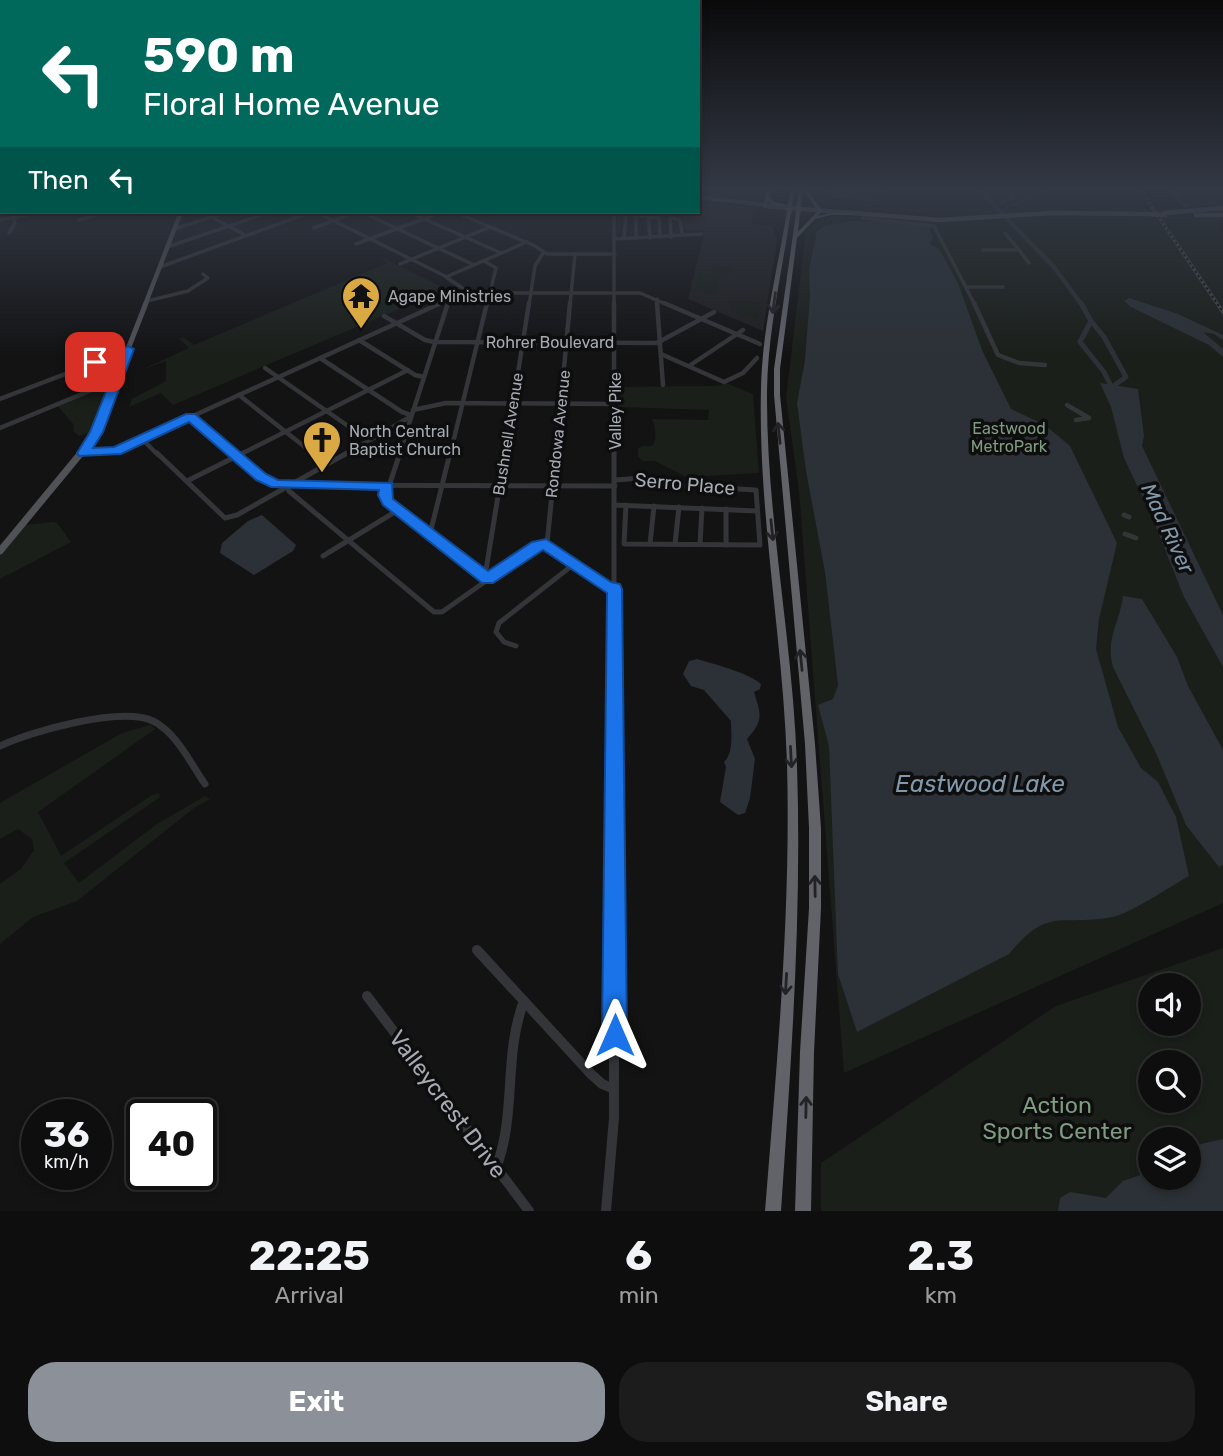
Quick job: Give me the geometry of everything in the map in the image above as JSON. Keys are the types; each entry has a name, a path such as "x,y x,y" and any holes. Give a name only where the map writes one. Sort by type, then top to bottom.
{"highway":[{"path":"773,1211 789,937 792,764 785,653 769,501 764,388 785,245"},
{"path":"794,245 777,369 777,395 810,744 815,828 815,908 807,1052 803,1211"}],"main road":[{"path":"0,551 83,453 96,432 167,247"}],"street":[{"path":"167,247 174,245"},
{"path":"160,267 220,245"},
{"path":"381,245 446,277 468,292"},
{"path":"430,245 474,265"},
{"path":"400,264 447,245"},
{"path":"482,245 502,253"},
{"path":"446,277 521,245"},
{"path":"531,245 543,253 615,254"},
{"name":"Valley Pike","path":"606,1211 611,1169 614,1089 614,245"},
{"path":"943,245 999,357 1018,363 1045,365"},
{"path":"1014,245 1029,263"},
{"path":"984,250 1019,250"},
{"name":"Bushnell Avenue","path":"486,578 534,266 543,253"},
{"name":"Rondowa Avenue","path":"547,544 575,254"},
{"path":"430,534 496,267 484,261"},
{"path":"147,301 168,297 204,283 208,278 203,274"},
{"path":"966,286 1003,287"},
{"path":"83,453 109,453 468,292 640,293 740,332 760,344"},
{"path":"449,299 387,486 386,500 486,578"},
{"path":"656,299 663,385"},
{"name":"Rohrer Boulevard","path":"384,316 425,340 436,342 614,343 660,342 713,312"},
{"path":"689,366 740,332"},
{"path":"359,340 424,377"},
{"path":"0,399 128,349"},
{"path":"661,354 726,382 756,363 757,358"},
{"path":"320,358 411,414"},
{"path":"265,368 368,440"},
{"path":"187,481 408,370"},
{"path":"0,428 116,380"},
{"path":"239,395 327,464"},
{"path":"142,439 225,518 237,515 411,414 434,404 615,404"},
{"path":"1067,405 1089,418 1076,420"},
{"path":"191,417 266,480 287,486 289,491 434,612 442,611 537,545 547,544 607,587 615,589"},
{"name":"Serro Place","path":"287,486 553,486 615,483 642,478 652,484 756,490 757,510"},
{"path":"614,505 626,505 757,510 760,545 624,544 626,505"},
{"path":"650,544 654,506"},
{"path":"675,544 678,507"},
{"path":"700,544 702,508"},
{"path":"726,509 726,545"},
{"path":"323,556 398,510"},
{"path":"1125,534 1136,538"},
{"path":"516,646 504,642 497,634 499,623 574,564"},
{"path":"0,746 23,734 51,728 112,719 147,719 162,727 205,783"},
{"path":"477,950 591,1074 602,1084 614,1089"},
{"name":"Valleycrest Drive","path":"367,996 529,1211"},
{"path":"496,1168 504,1149 513,1033 524,1001"}],"shaded area":[{"path":"702,245 776,245 763,331 688,299"}],"green space":[{"name":"Eastwood Lake","path":"804,245 1179,245 1181,247 1179,245 1223,245 1223,903 844,1073 799,491 786,398"},
{"path":"379,256 446,289 173,405 161,393 129,407 132,399 166,381 166,361 141,370 189,348 179,339 183,337 194,345 387,263"},
{"path":"710,265 733,268 727,278 719,276 715,294 694,292 699,273 714,275"},
{"path":"730,300 762,303 758,319 740,315 730,308"},
{"path":"726,383 753,394 759,473 686,477 655,461 643,461 638,457 638,449 652,446 654,443 652,419 708,420 709,410 618,407 618,387 717,386"},
{"path":"109,385 113,386 95,431 79,436 73,431 74,425 57,405"},
{"path":"57,523 71,542 0,579 0,555 25,525"},
{"path":"150,725 155,729 38,812 61,856 152,795 159,793 160,797 64,863 79,883 157,824 205,796 210,799 194,808 77,901 33,917 0,944 0,884 21,869 34,850 32,839 18,829 0,839 0,803 122,733"},
{"name":"Action Sports Center","path":"1223,948 1223,1211 821,1211 821,1163 1056,1006 1138,978 1138,1036 1201,1036 1201,973 1151,973"}],"water":[{"name":"Eastwood Lake","path":"814,245 931,245 939,249 958,283 982,350 1011,409 1045,425 1070,446 1117,543 1099,619 1096,649 1118,727 1141,768 1158,782 1176,817 1189,876 1120,915 1046,923 1023,939 1009,954 857,1032 838,974 829,746 818,705 833,699 838,685 825,572 806,471 797,403 805,360 810,296 809,270"},
{"path":"1129,298 1178,314 1223,335 1223,340 1214,334 1203,332 1223,349 1223,357 1209,345 1131,307 1124,301"},
{"path":"1100,383 1138,389 1144,436 1142,446 1223,615 1223,667 1184,597 1152,517 1124,458 1111,407"},
{"path":"262,515 296,545 293,551 254,575 220,553 222,543 248,521"},
{"path":"1123,596 1142,599 1177,657 1188,686 1223,750 1223,865 1219,867 1186,825 1156,753 1113,667 1112,639"},
{"path":"697,659 740,673 761,684 760,689 754,692 759,722 747,739 755,759 750,798 745,813 738,815 720,802 726,767 724,762 731,748 731,721 704,690 691,686 683,674 689,661"},
{"path":"1223,1139 1223,1211 1058,1211 1060,1198 1070,1192 1106,1198 1123,1181 1138,1176 1138,1190 1201,1190 1201,1144"}],"waterway":[{"name":"Mad River","path":"1032,245 1053,266 1082,305"},
{"name":"Mad River","path":"1081,303 1091,321"},
{"path":"1091,321 1104,337 1126,377 1112,387"},
{"name":"Mad River","path":"1091,321 1080,342 1104,372 1115,394"}],"railway":[{"path":"1177,245 1223,312"}],"place":[{"name":"Agape Ministries","path":"361,330"},
{"name":"North Central Baptist Church","path":"322,474"}],"route":[{"path":"95,362 128,349 96,432 83,453 105,454 116,451 191,417 261,477 276,484 387,486 385,495 388,502 488,579 537,545 546,544 607,587 615,589 615,1035"}],"park label":[{"name":"Eastwood MetroPark","path":"1009,437"}]}
